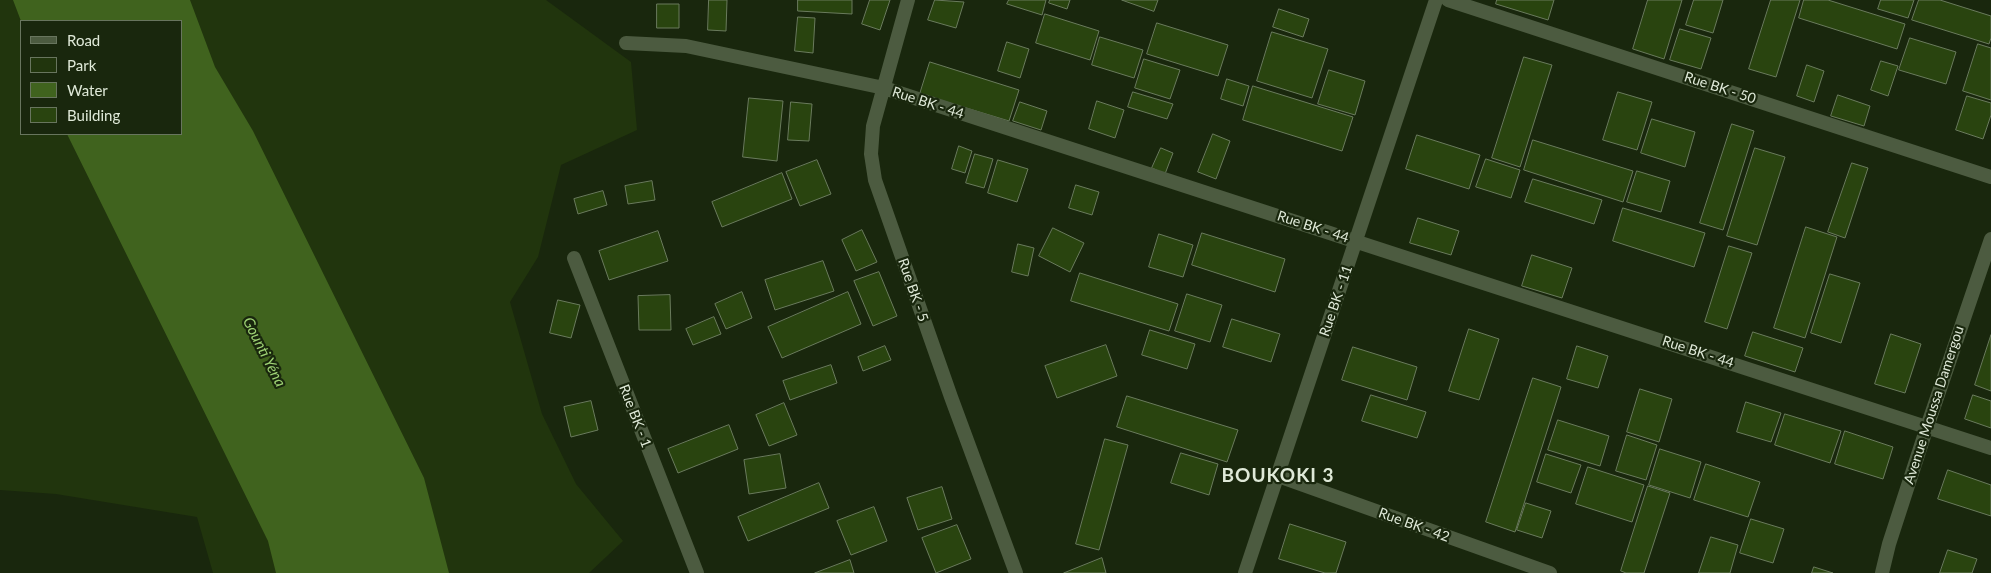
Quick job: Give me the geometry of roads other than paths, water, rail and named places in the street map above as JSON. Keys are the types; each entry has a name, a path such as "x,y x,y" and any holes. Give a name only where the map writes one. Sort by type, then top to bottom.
{"street":[{"name":"Rue BK - 5","path":"908,0 873,126 871,154 875,180 950,397 1016,573"},
{"name":"Rue BK - 11","path":"1245,573 1436,0"},
{"name":"Rue BK - 50","path":"1448,0 1991,177"},
{"name":"Rue BK - 44","path":"626,43 686,46 884,88 1991,448"},
{"name":"Avenue Moussa Damergou","path":"1882,573 1889,544 1927,427 1991,239"},
{"name":"Rue BK - 1","path":"574,258 697,573"},
{"name":"Rue BK - 42","path":"1278,476 1550,573"}],"water":[{"name":"Gounti Yéna","path":"13,0 190,0 215,67 253,131 424,478 449,573 276,573 268,541 67,135 182,135 182,20 21,20"}],"district":[{"name":"BOUKOKI 3","path":"1278,476"}]}
